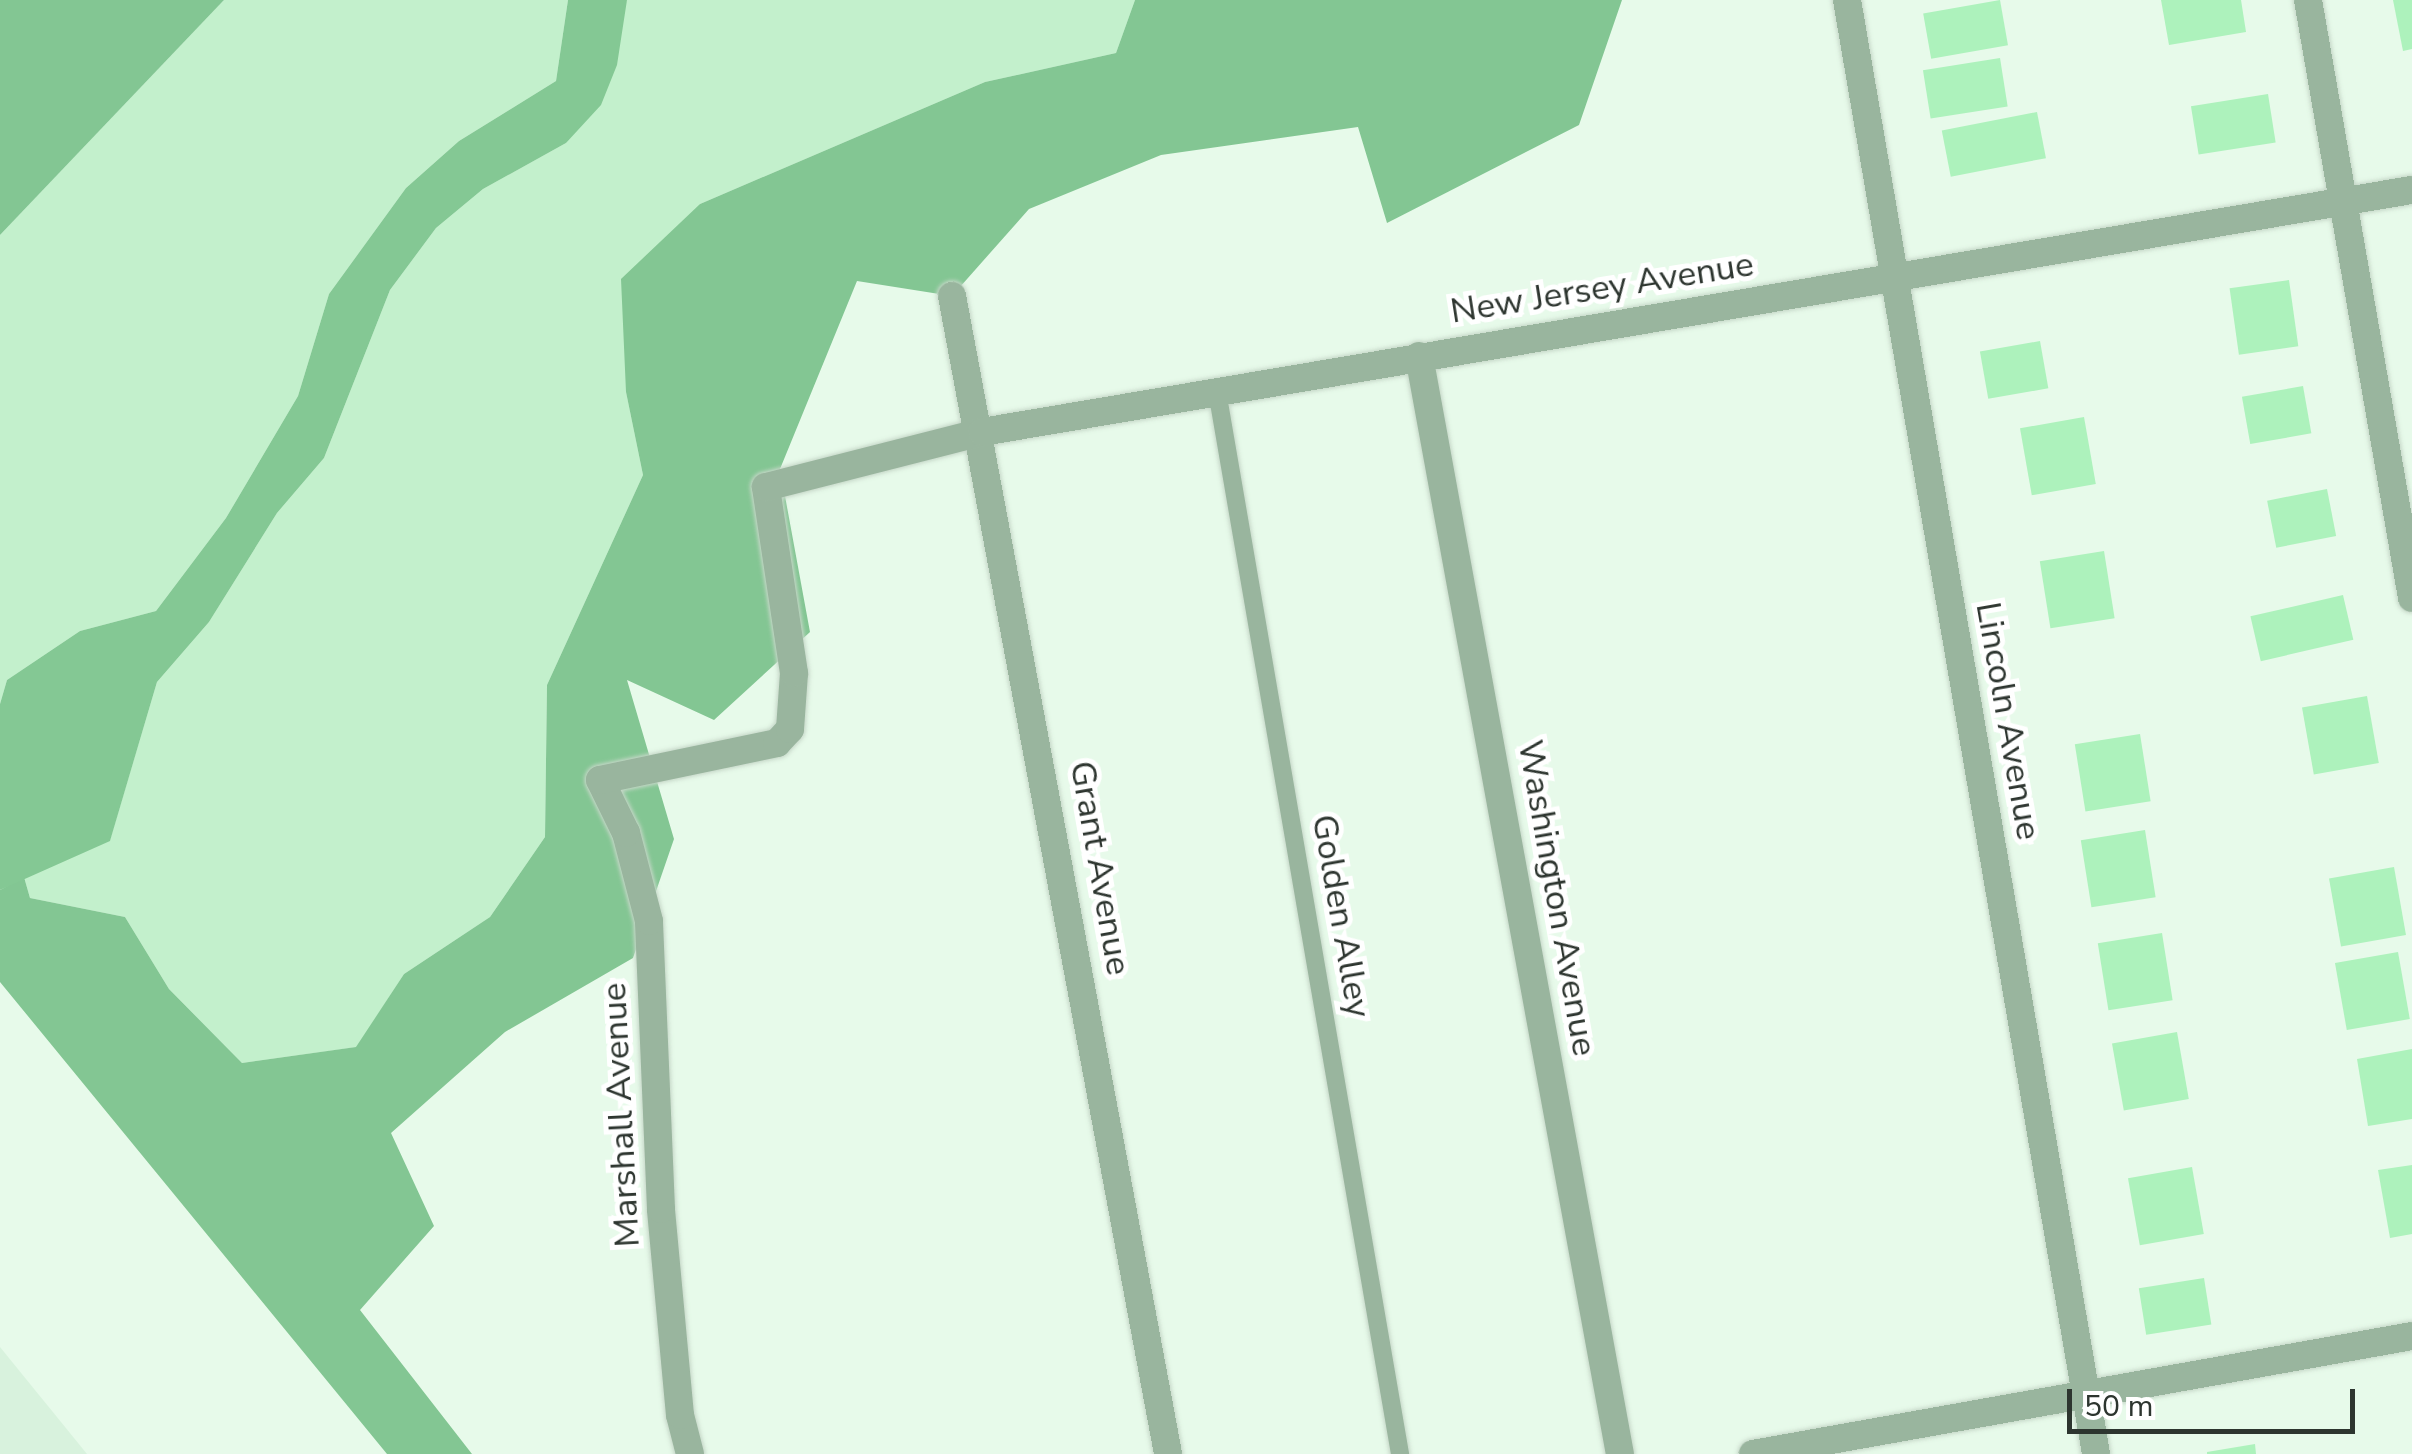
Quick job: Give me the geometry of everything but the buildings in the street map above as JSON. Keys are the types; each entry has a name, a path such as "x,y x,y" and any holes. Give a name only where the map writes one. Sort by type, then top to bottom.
{"street":[{"name":"Lincoln Avenue","path":"1847,0 2096,1454"},
{"path":"2308,0 2412,598"},
{"name":"New Jersey Avenue","path":"600,780 777,743 790,729 794,673 766,487 982,432 2412,190"},
{"name":"Grant Avenue","path":"952,296 982,432 1168,1454"},
{"name":"Washington Avenue","path":"1419,356 1620,1454"},
{"name":"Marshall Avenue","path":"600,780 626,833 649,921 661,1209 680,1415 690,1454"},
{"path":"1752,1454 2412,1336"}],"lane":[{"name":"Golden Alley","path":"1217,391 1400,1454"}],"shaded area":[{"path":"0,0 224,0 0,235"},
{"path":"224,0 568,0 556,81 459,141 406,188 329,294 298,396 226,518 156,611 80,631 7,680 0,704 0,235"},
{"path":"568,0 627,0 617,65 601,105 566,143 483,189 436,228 390,290 324,458 277,513 209,622 157,682 110,841 0,890 0,704 7,680 80,631 156,611 226,518 298,396 329,294 406,188 459,141 556,81"},
{"path":"627,0 1135,0 1116,53 985,82 700,204 626,392 643,475 547,685 545,837 490,917 404,974 357,1047 242,1063 169,989 125,917 30,898 24,877 110,840 157,682 209,622 277,513 324,458 390,290 436,228 483,189 566,143"},
{"path":"1135,0 1622,0 1579,125 1387,223 1358,127 1161,155 1029,209 952,296 857,281 780,469 810,632 714,720 627,680 674,839 633,958 505,1032 391,1133 434,1226 360,1310 472,1454 387,1454 0,982 0,890 24,877 30,898 125,917 169,989 242,1063 356,1047 404,974 490,917 545,837 547,685 643,475 626,392 621,279 700,204 985,82 1116,53"},
{"path":"0,1347 87,1454 0,1454"}]}
